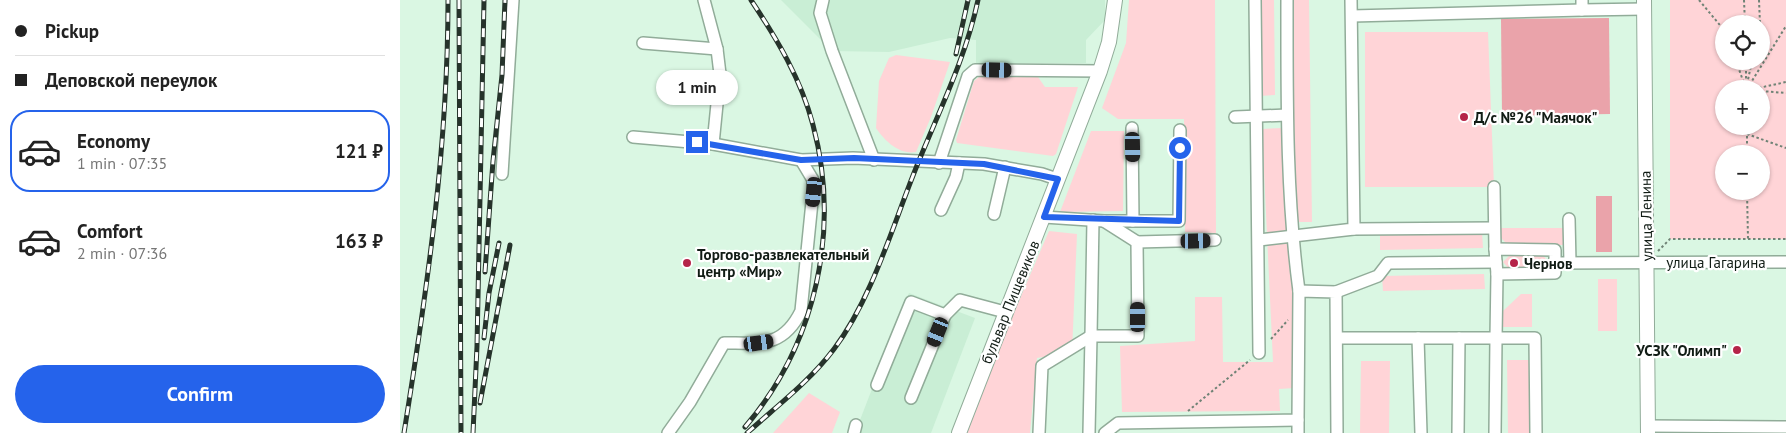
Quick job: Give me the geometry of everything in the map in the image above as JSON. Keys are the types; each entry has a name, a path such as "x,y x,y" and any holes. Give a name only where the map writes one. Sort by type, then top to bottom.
{"main road":[{"name":"бульвар Пищевиков","path":"959,433 1100,71 1109,42 1115,0"},
{"name":"улица Ленина","path":"1644,5 1648,430"}],"street":[{"path":"502,174 513,0"},
{"path":"704,0 717,48 720,74 713,144"},
{"path":"824,0 820,13 832,52 874,160"},
{"path":"1256,0 1255,116 1259,240 1259,352"},
{"path":"1287,0 1287,115 1292,237 1299,291 1298,433"},
{"path":"1351,0 1354,229"},
{"path":"1501,0 1501,12"},
{"path":"1352,16 1501,12 1550,6 1644,5"},
{"path":"644,43 717,48"},
{"path":"939,163 968,76 975,70 1100,71"},
{"path":"1235,117 1287,115"},
{"path":"1132,128 1134,221"},
{"path":"1044,217 1179,221 1180,130"},
{"path":"633,136 713,144 801,160 960,163 1005,167 1058,179"},
{"path":"668,433 690,402 724,343 771,341 788,332 801,311 814,192 813,180 801,160"},
{"path":"941,210 956,178 960,163"},
{"path":"994,214 1005,167"},
{"path":"1494,187 1496,268 1495,433"},
{"path":"1569,218 1570,263"},
{"path":"1099,220 1137,242 1215,240"},
{"path":"1090,433 1091,336 1099,220"},
{"path":"1259,240 1354,229 1494,228"},
{"path":"1039,433 1042,366 1091,336 1138,336 1137,242"},
{"path":"1299,291 1336,292 1378,276 1388,263 1555,273 1555,250 1495,249"},
{"name":"улица Гагарина","path":"1555,263 1786,262"},
{"path":"1336,292 1337,433"},
{"path":"911,398 945,315 960,300 1005,312"},
{"path":"877,385 911,302 945,315"},
{"path":"1337,338 1535,338 1536,433"},
{"path":"1418,338 1421,433"},
{"path":"1458,433 1459,338"},
{"path":"1105,433 1118,423 1156,428 1172,424 1298,420"},
{"path":"1648,430 1786,427"}],"path":[{"path":"1699,0 1715,19"},
{"path":"1744,0 1745,15"},
{"path":"1759,0 1760,15"},
{"path":"1752,80 1786,26"},
{"path":"1770,86 1786,82"},
{"path":"1770,92 1786,93"},
{"path":"1750,135 1786,148"},
{"path":"1747,200 1748,239"},
{"path":"1646,263 1670,239 1786,238"},
{"path":"1172,424 1259,352 1299,307"}],"shaded area":[{"path":"781,0 1105,0 1105,20 1086,40 1086,63 976,63 976,40 950,38 889,52 832,51"},
{"path":"1129,0 1215,0 1216,233 1185,232 1184,119 1118,119 1102,108 1126,43"},
{"path":"1259,0 1274,0 1275,95 1259,96"},
{"path":"1291,0 1309,0 1312,222 1294,222"},
{"path":"1670,0 1786,0 1786,239 1670,239"},
{"path":"1609,18 1610,114 1502,116 1501,19"},
{"path":"1365,32 1488,32 1494,187 1365,187"},
{"path":"896,55 950,62 931,117 916,152 904,151 893,146 876,128 879,81 889,58"},
{"path":"979,77 1038,77 1045,87 1078,87 1056,154 1053,156 957,143 956,140 974,81"},
{"path":"1283,128 1294,291 1295,388 1279,389 1280,411 1122,412 1120,346 1195,341 1195,297 1222,297 1223,362 1273,362 1262,129"},
{"path":"1091,131 1124,131 1123,211 1060,212"},
{"path":"1596,196 1612,196 1612,252 1596,252"},
{"path":"1500,228 1563,228 1563,245 1508,245 1501,238"},
{"path":"1049,231 1077,234 1072,352 1037,358 1030,433 967,433 1006,331"},
{"path":"1482,232 1483,248 1380,250 1380,234"},
{"path":"1538,252 1549,261 1541,268 1510,270 1503,262 1511,254"},
{"path":"1484,274 1485,289 1383,291 1382,276"},
{"path":"1598,279 1617,279 1617,331 1598,331"},
{"path":"909,293 975,318 931,433 855,433"},
{"path":"1521,294 1532,294 1532,327 1502,327 1503,311"},
{"path":"1507,360 1530,360 1530,433 1508,433"},
{"path":"1361,361 1390,361 1389,433 1360,433"},
{"path":"809,393 840,412 832,433 773,433"}],"railway":[{"path":"404,433 421,326 435,218 444,109 448,0"},
{"path":"459,0 461,433"},
{"path":"473,433 477,346 484,0"},
{"path":"485,272 493,161 502,75 505,0"},
{"path":"745,427 769,394 790,360 805,323 816,284 823,245 824,205 821,165 808,108 787,60 751,0"},
{"path":"956,54 968,0"},
{"path":"747,433 793,393 825,361 848,329 860,307 960,62 978,0"},
{"path":"484,338 489,293 499,243"},
{"path":"480,403 510,245"}],"place":[{"name":"Д/с №26 \"Маячок\"","path":"1464,117"},
{"name":"Торгово-развлекательный центр «Мир»","path":"687,263"},
{"name":"Чернов","path":"1514,263"},
{"name":"УСЗК \"Олимп\"","path":"1737,350"}],"route":[{"path":"697,142 735,147 801,160 854,158 984,164 1042,174 1058,179 1044,217 1104,221 1179,221 1180,148"}]}
